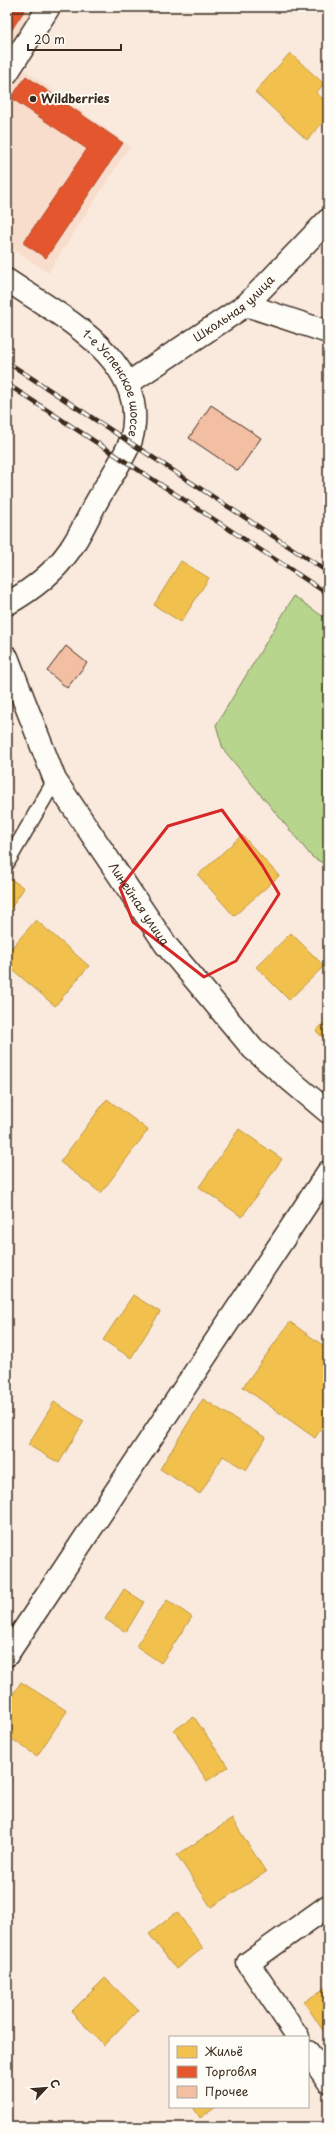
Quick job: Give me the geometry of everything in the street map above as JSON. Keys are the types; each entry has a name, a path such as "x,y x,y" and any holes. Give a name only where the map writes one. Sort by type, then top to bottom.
{"street":[{"path":"7,73 49,7"},
{"name":"Школьная улица","path":"127,384 246,305 328,220"},
{"name":"1-е Успенское шоссе","path":"7,280 72,324 106,351 119,367 127,384 132,399 134,416 130,441 69,552 49,574 24,594 7,604"},
{"path":"246,305 328,332"},
{"name":"Линейная улица","path":"7,657 55,780 166,945 253,1049 328,1112"},
{"path":"7,1655 328,1172"},
{"path":"297,2036 248,1963 328,1906"},
{"path":"309,2053 328,2081"}],"lane":[{"path":"7,863 55,780"}],"highlighted area":[{"path":"222,810 262,865 279,894 236,961 204,977 133,922 120,888 168,826"}],"shaded area":[{"path":"7,7 33,7 7,51"},
{"path":"22,68 130,146 48,273 7,245 7,90"}],"green space":[{"path":"294,596 328,620 328,866 312,857 223,749 216,725"}],"building: Жильё":[{"path":"290,53 324,84 316,93 328,103 328,117 307,140 255,92"},
{"path":"181,561 209,578 181,622 154,605"},
{"path":"242,835 279,876 234,916 198,875"},
{"path":"11,879 24,888 7,914 7,885"},
{"path":"36,920 89,966 55,1006 7,965 7,953"},
{"path":"291,933 324,966 289,1000 256,967"},
{"path":"328,1019 328,1043 316,1031"},
{"path":"107,1099 148,1130 101,1193 60,1162"},
{"path":"239,1129 282,1159 242,1217 199,1187"},
{"path":"133,1295 160,1312 131,1358 103,1340"},
{"path":"290,1322 328,1349 328,1430 323,1426 315,1438 243,1387"},
{"path":"203,1399 266,1438 246,1470 223,1456 200,1494 160,1469"},
{"path":"54,1402 84,1421 59,1463 28,1445"},
{"path":"124,1589 144,1602 126,1632 105,1619"},
{"path":"167,1600 192,1617 161,1663 136,1646"},
{"path":"21,1682 67,1711 37,1756 7,1736 7,1703"},
{"path":"194,1717 228,1767 207,1781 174,1730"},
{"path":"232,1819 266,1872 211,1907 177,1855"},
{"path":"177,1912 203,1948 176,1969 149,1934"},
{"path":"105,1978 138,2010 104,2045 71,2012"},
{"path":"328,1986 328,2038 304,2002"},
{"path":"194,2108 215,2108 200,2118"}],"building: Торговля":[{"path":"7,7 26,8 7,37"},
{"path":"26,76 123,143 46,258 23,243 87,149 11,98"}],"building: Прочее":[{"path":"211,405 261,438 238,471 189,438"},
{"path":"66,646 87,663 67,688 47,671"}],"railway":[{"path":"7,362 328,572"},
{"path":"7,384 328,594"}],"place":[{"name":"Wildberries","path":"33,99"}]}
